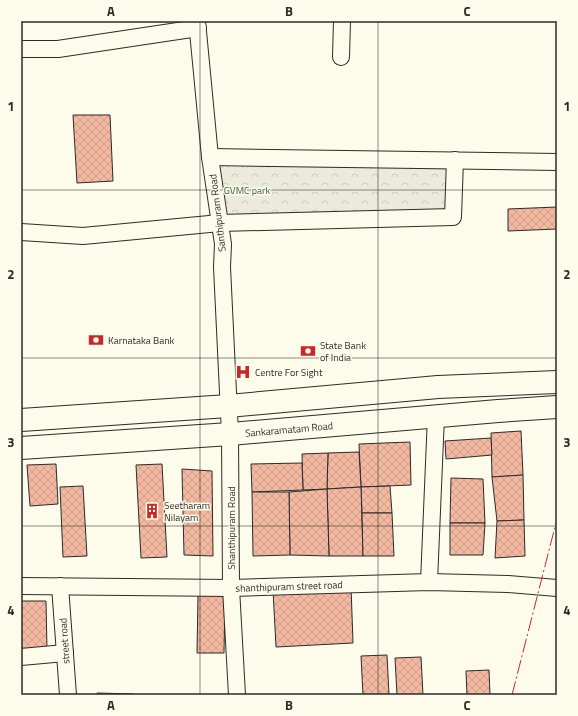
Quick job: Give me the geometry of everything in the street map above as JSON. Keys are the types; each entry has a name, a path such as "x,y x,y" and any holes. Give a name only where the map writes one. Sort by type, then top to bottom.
{"main road":[{"path":"21,420 228,406 438,387 557,382"},
{"name":"Sankaramatam Road","path":"21,448 230,434 557,407"}],"street":[{"path":"341,57 342,21"},
{"path":"21,49 58,49 197,24"},
{"name":"Santhipuram Road","path":"197,24 210,157 223,244 222,267 230,434"},
{"path":"210,157 557,162"},
{"path":"21,232 83,236 220,223 453,217 455,160"},
{"path":"429,582 436,416"},
{"name":"Shanthipuram Road","path":"230,434 231,588 237,695"},
{"name":"shanthipuram street road","path":"21,586 231,588 429,582 508,584 557,588"},
{"name":"street road","path":"60,586 68,695"},
{"path":"21,657 65,653"}],"green space":[{"name":"GVMC park","path":"210,157 455,160 453,217 220,223"}],"building":[{"path":"73,115 110,115 113,181 77,183"},
{"path":"557,207 557,229 508,231 508,209"},
{"path":"521,431 523,475 492,477 491,433"},
{"path":"491,438 492,455 446,459 445,441"},
{"path":"410,442 411,485 361,487 359,444"},
{"path":"359,452 361,487 327,489 328,453"},
{"path":"328,453 327,489 303,490 302,454"},
{"path":"302,463 303,490 252,492 251,464"},
{"path":"56,464 58,504 30,506 27,465"},
{"name":"Seetharam Nilayam","path":"162,464 167,557 141,558 136,465"},
{"path":"182,469 212,471 213,556 184,555"},
{"path":"523,475 524,520 497,521 492,477"},
{"path":"451,478 483,479 485,523 450,523"},
{"path":"83,486 87,556 63,557 60,487"},
{"path":"390,486 392,513 362,513 361,487"},
{"path":"361,487 363,556 329,556 327,489"},
{"path":"327,489 329,556 290,555 289,492"},
{"path":"252,492 289,492 290,555 253,556"},
{"path":"362,513 392,513 394,556 363,556"},
{"path":"524,520 525,556 495,558 497,521"},
{"path":"450,523 485,523 483,555 450,555"},
{"path":"351,586 353,643 276,647 273,590"},
{"path":"198,595 225,595 224,653 197,653"},
{"path":"21,601 46,601 47,650 21,650"},
{"path":"387,655 389,695 363,695 361,656"},
{"path":"421,657 423,695 397,695 395,658"},
{"path":"489,670 490,695 467,695 466,671"},
{"path":"97,693 134,694 134,695 97,695"}],"power":[{"path":"512,695 557,519"}],"place":[{"name":"Karnataka Bank","path":"96,340"},
{"name":"State Bank of India","path":"308,351"},
{"name":"Centre For Sight","path":"243,372"},
{"name":"Seetharam Nilayam","path":"152,511"}]}
